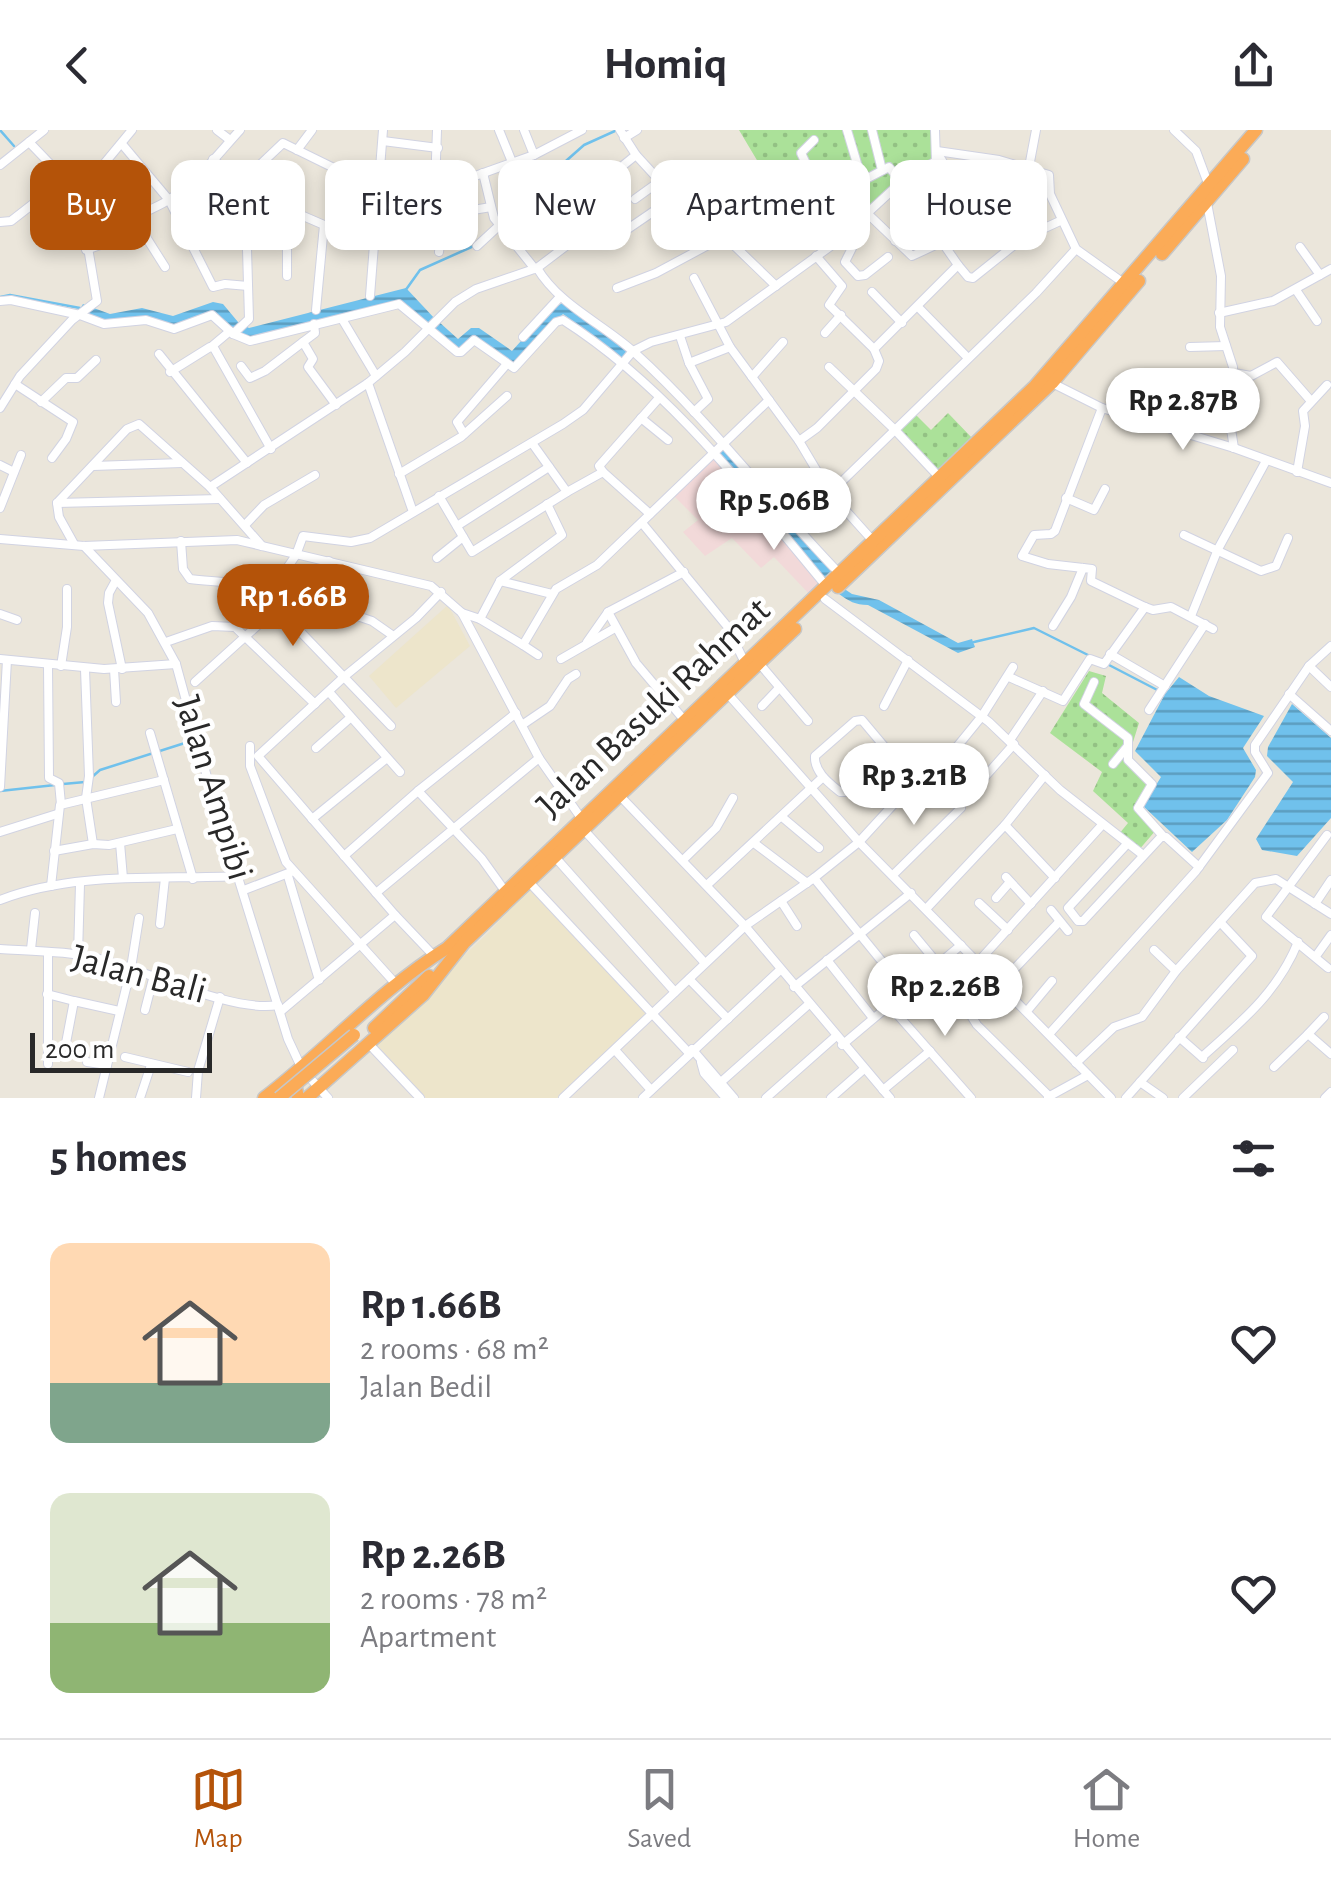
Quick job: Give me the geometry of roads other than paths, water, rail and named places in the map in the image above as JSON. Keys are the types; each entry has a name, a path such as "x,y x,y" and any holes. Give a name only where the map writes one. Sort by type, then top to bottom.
{"highway":[{"name":"Jalan Basuki Rahmat","path":"833,585 1034,386 1256,130"},
{"name":"Jalan Basuki Rahmat","path":"274,1094 298,1062 323,1049 395,983 445,953 528,882 684,722 1052,383 1267,130"},
{"name":"Jalan Basuki Rahmat","path":"445,953 505,891 619,795 727,693 752,663"},
{"path":"295,1098 361,1040 445,953"},
{"path":"319,1095 361,1040"},
{"path":"274,1094 361,1040"},
{"path":"323,1049 321,1070 336,1074"},
{"path":"274,1094 294,1088 295,1098"}],"street":[{"path":"2,161 44,130"},
{"path":"108,160 132,130"},
{"path":"217,130 230,140"},
{"path":"151,209 169,200 240,130"},
{"path":"296,150 312,130"},
{"path":"381,160 383,130"},
{"path":"437,130 437,160"},
{"path":"499,130 511,160"},
{"path":"524,130 534,154"},
{"path":"518,160 582,130"},
{"path":"637,130 622,134 651,171"},
{"path":"847,130 856,160"},
{"path":"872,130 882,170"},
{"path":"934,160 936,130"},
{"path":"1030,160 1036,130"},
{"path":"1174,130 1194,148 1209,186"},
{"path":"383,140 438,148"},
{"path":"805,160 801,152 814,140"},
{"path":"29,142 46,160"},
{"path":"122,144 169,200 214,288 223,284 248,286"},
{"path":"263,160 277,145 284,144 325,164"},
{"path":"854,153 876,146"},
{"path":"937,152 986,160"},
{"path":"937,152 942,160"},
{"path":"630,160 636,155"},
{"path":"478,174 498,167"},
{"path":"870,176 890,168"},
{"path":"478,245 498,226 483,172"},
{"path":"1047,175 1060,221 1076,250 1125,284"},
{"path":"634,199 651,187"},
{"path":"870,214 890,194"},
{"path":"1207,203 1220,276 1219,313 1234,373 1230,423 1234,448"},
{"path":"0,222 11,221 30,206"},
{"path":"478,210 492,208"},
{"path":"870,216 890,236"},
{"path":"305,217 324,225 316,310"},
{"path":"948,250 968,277 973,278 1023,238 1060,221"},
{"path":"151,245 165,267"},
{"path":"1300,247 1320,276"},
{"path":"1,404 56,336 96,304 86,250"},
{"path":"170,372 249,319 247,250"},
{"path":"287,250 287,276"},
{"path":"370,296 373,250"},
{"path":"520,250 560,298 632,352 723,443 833,585"},
{"path":"210,488 372,380 454,302 476,289 536,268 560,250"},
{"path":"617,288 699,250"},
{"path":"739,250 776,286"},
{"path":"268,597 296,555 303,536 358,542 583,410 632,352 651,342 718,325 825,250"},
{"path":"851,250 845,262 858,276 888,257"},
{"path":"830,494 1076,250"},
{"path":"799,440 817,428 878,365 874,349 828,302 842,286 816,256"},
{"path":"874,349 958,265"},
{"path":"1219,313 1273,301 1331,268"},
{"path":"694,278 730,348 799,440 830,494 874,542"},
{"path":"1296,290 1317,321"},
{"path":"872,292 902,323"},
{"path":"523,338 560,298"},
{"path":"0,301 81,315 104,324 146,320 174,329 210,315 250,341 399,304 458,352 474,340 506,365 518,366 560,320 622,362 659,398 908,660 982,716 1044,775 1142,855"},
{"path":"918,307 968,358"},
{"path":"825,333 841,315"},
{"path":"342,319 372,380 412,512"},
{"path":"241,366 250,378 265,371 315,333 314,324"},
{"path":"680,336 708,399 694,412"},
{"path":"303,342 313,359 309,368 336,405"},
{"path":"752,377 784,342"},
{"path":"1190,347 1226,346"},
{"path":"211,347 271,449"},
{"path":"689,363 730,348"},
{"path":"158,354 246,463"},
{"path":"41,402 66,378 77,378 96,360"},
{"path":"1234,373 1251,376 1276,362 1311,400"},
{"path":"464,434 457,422 506,365"},
{"path":"828,366 940,478"},
{"path":"1052,383 1102,408 1234,448 1331,484"},
{"path":"14,384 73,422 52,458"},
{"path":"1297,472 1305,426 1303,410 1327,385"},
{"path":"398,474 464,434 506,396"},
{"path":"650,514 599,466 659,398"},
{"path":"524,645 552,594 597,565 769,400"},
{"path":"1102,408 1054,532 1034,535 1022,556 1093,570 1091,581 1145,608 1168,606 1209,626 1149,710"},
{"path":"641,418 668,440"},
{"path":"74,544 58,517 57,503 128,428 139,424 210,488 262,546"},
{"path":"532,443 567,492"},
{"path":"0,508 21,455"},
{"path":"1191,616 1218,549 1266,461"},
{"path":"92,466 182,463"},
{"path":"0,465 14,472"},
{"path":"457,526 549,467"},
{"path":"439,496 472,552 603,472"},
{"path":"245,525 264,505 315,475"},
{"path":"1066,498 1094,510 1106,489"},
{"path":"57,503 220,499"},
{"path":"480,619 500,581 562,535 547,504"},
{"path":"642,523 730,630 752,663 808,722"},
{"path":"1184,535 1261,571 1278,563 1288,538"},
{"path":"438,558 463,537"},
{"path":"0,539 84,546 237,540 417,582 441,592 462,613 539,758 582,824 704,962"},
{"path":"181,540 183,568 190,580 234,582 268,597 391,726"},
{"name":"Jalan Ampibi","path":"84,546 148,613 176,664 202,761 298,1062"},
{"path":"329,562 320,595 322,604 372,621 392,635"},
{"path":"1053,626 1083,568"},
{"path":"586,642 608,612 684,572"},
{"path":"500,581 552,594"},
{"path":"116,582 108,603 118,669 116,702"},
{"path":"61,666 67,589"},
{"path":"441,592 258,756 395,915 445,953"},
{"path":"195,682 278,608"},
{"path":"1108,658 1145,608"},
{"path":"608,612 636,663 684,722"},
{"path":"462,613 480,619 538,654"},
{"path":"0,614 17,620"},
{"path":"166,642 212,626 235,627 315,704"},
{"path":"561,659 615,628"},
{"path":"1050,1034 1199,867 1268,775 1254,747 1309,666 1331,646"},
{"path":"564,1098 744,926 859,842 935,759 948,759 1011,672 1064,701 1091,658 1108,658 1162,690"},
{"path":"0,786 4,659 118,669 176,664"},
{"path":"884,706 908,660"},
{"path":"48,665 49,778 60,786 61,804 51,886"},
{"path":"1309,666 1331,687"},
{"path":"85,668 89,776 86,798 93,844"},
{"path":"522,725 550,706 568,679 576,674"},
{"path":"1094,682 1083,702 1085,706 1128,738 1128,760 1152,784 1138,808 1199,867"},
{"path":"762,706 779,688"},
{"path":"967,796 1012,742 1043,691"},
{"path":"329,692 400,772"},
{"path":"727,693 859,842 1112,1098"},
{"path":"1289,694 1331,731"},
{"path":"344,856 516,712"},
{"path":"316,748 350,718"},
{"path":"857,720 862,720 888,749 845,792 823,777 815,766 815,756 857,720"},
{"path":"150,733 193,878"},
{"path":"250,746 249,759 290,874 319,980"},
{"path":"1113,764 1127,747"},
{"path":"312,819 387,758"},
{"path":"376,893 539,758"},
{"path":"926,909 1004,825 1044,775"},
{"path":"707,885 823,777"},
{"path":"61,804 164,780"},
{"path":"418,791 482,859 505,891"},
{"path":"619,795 744,926 886,1094 930,1050"},
{"path":"683,860 716,828 733,798"},
{"path":"893,874 961,808"},
{"path":"0,832 57,814"},
{"path":"782,817 819,848"},
{"path":"1004,825 1055,878"},
{"path":"978,962 1102,825"},
{"path":"54,851 101,846 177,829"},
{"path":"1327,835 1266,917 1328,968"},
{"path":"1127,844 1068,908 1078,921 1084,921 1163,836"},
{"path":"120,842 123,878"},
{"path":"754,843 811,880 906,991"},
{"path":"555,857 676,992"},
{"path":"244,890 290,874"},
{"path":"290,874 395,983"},
{"path":"0,900 51,886 123,878 240,876"},
{"path":"160,924 164,878"},
{"path":"1076,1062 1114,1027 1142,1016 1176,971 1255,883 1268,878 1287,884 1331,914"},
{"path":"996,898 1008,879 1032,904"},
{"path":"1315,904 1331,880"},
{"path":"528,882 734,1098"},
{"path":"78,954 80,884"},
{"path":"794,987 911,893"},
{"path":"781,901 797,926"},
{"path":"979,904 1008,930"},
{"path":"1051,910 1068,931"},
{"path":"31,950 35,913"},
{"path":"279,1008 362,946 395,915"},
{"path":"99,1098 131,968 139,918"},
{"path":"999,984 1059,922"},
{"path":"1126,1098 1252,956 1220,922"},
{"path":"1316,956 1331,935"},
{"path":"914,936 938,964 977,1025 1054,1096 1088,1075"},
{"path":"1202,1057 1271,992 1298,942"},
{"path":"842,1045 961,945"},
{"name":"Jalan Bali","path":"0,948 78,954 220,997 279,1008"},
{"path":"1154,950 1176,971"},
{"path":"48,952 48,1064"},
{"path":"827,960 873,1018"},
{"path":"643,1098 780,970"},
{"path":"145,1010 154,976"},
{"path":"689,980 728,1019"},
{"path":"1027,1011 1052,981"},
{"path":"47,994 120,1010"},
{"path":"196,1098 198,1071 220,997"},
{"path":"66,1044 74,1002"},
{"path":"721,1082 809,1004"},
{"path":"890,1006 971,1098"},
{"path":"1274,1067 1324,1018"},
{"path":"1308,1034 1331,1054"},
{"path":"766,1098 835,1037"},
{"path":"1180,1037 1214,1067"},
{"path":"1323,1046 1331,1038"},
{"path":"361,1040 420,1098"},
{"path":"615,1050 663,1098"},
{"path":"1183,1098 1233,1050"},
{"path":"125,1057 188,1072"},
{"path":"700,1059 704,1073 726,1098"},
{"path":"87,1062 107,1066"},
{"path":"298,1062 319,1095"},
{"path":"140,1098 151,1065"},
{"path":"830,1098 864,1069"},
{"path":"1140,1082 1163,1098"},
{"path":"574,1088 584,1098"},
{"path":"1325,1098 1331,1092"}],"water":[{"path":"406,288 436,320 430,327 401,301 251,340 216,313 170,327 157,321 105,323 78,312 83,304 110,314 142,308 173,316 213,302 223,304 238,322 249,328"},
{"path":"564,302 630,352 623,359 563,314 512,365 476,339 460,350 431,329 438,321 458,339 471,328 479,328 512,351 546,313"},
{"path":"723,445 834,575 827,581 716,453"},
{"path":"843,588 879,600 958,643 972,639 975,647 958,653 868,605 849,601 839,594"},
{"path":"1179,677 1209,696 1264,716 1243,748 1256,770 1255,777 1227,820 1192,852 1143,806 1161,777 1135,751 1165,694"},
{"path":"1292,704 1331,738 1331,818 1297,856 1262,850 1256,839 1293,782 1267,756"}],"waterway":[{"path":"0,130 14,146"},
{"path":"567,160 584,145 617,130"},
{"path":"405,291 420,270 465,250"},
{"path":"0,297 10,295 80,308"},
{"path":"974,642 1034,628 1088,655"},
{"path":"1109,665 1165,694"},
{"path":"92,777 100,770 188,742"},
{"path":"63,784 85,782"},
{"path":"0,791 55,785"}]}
